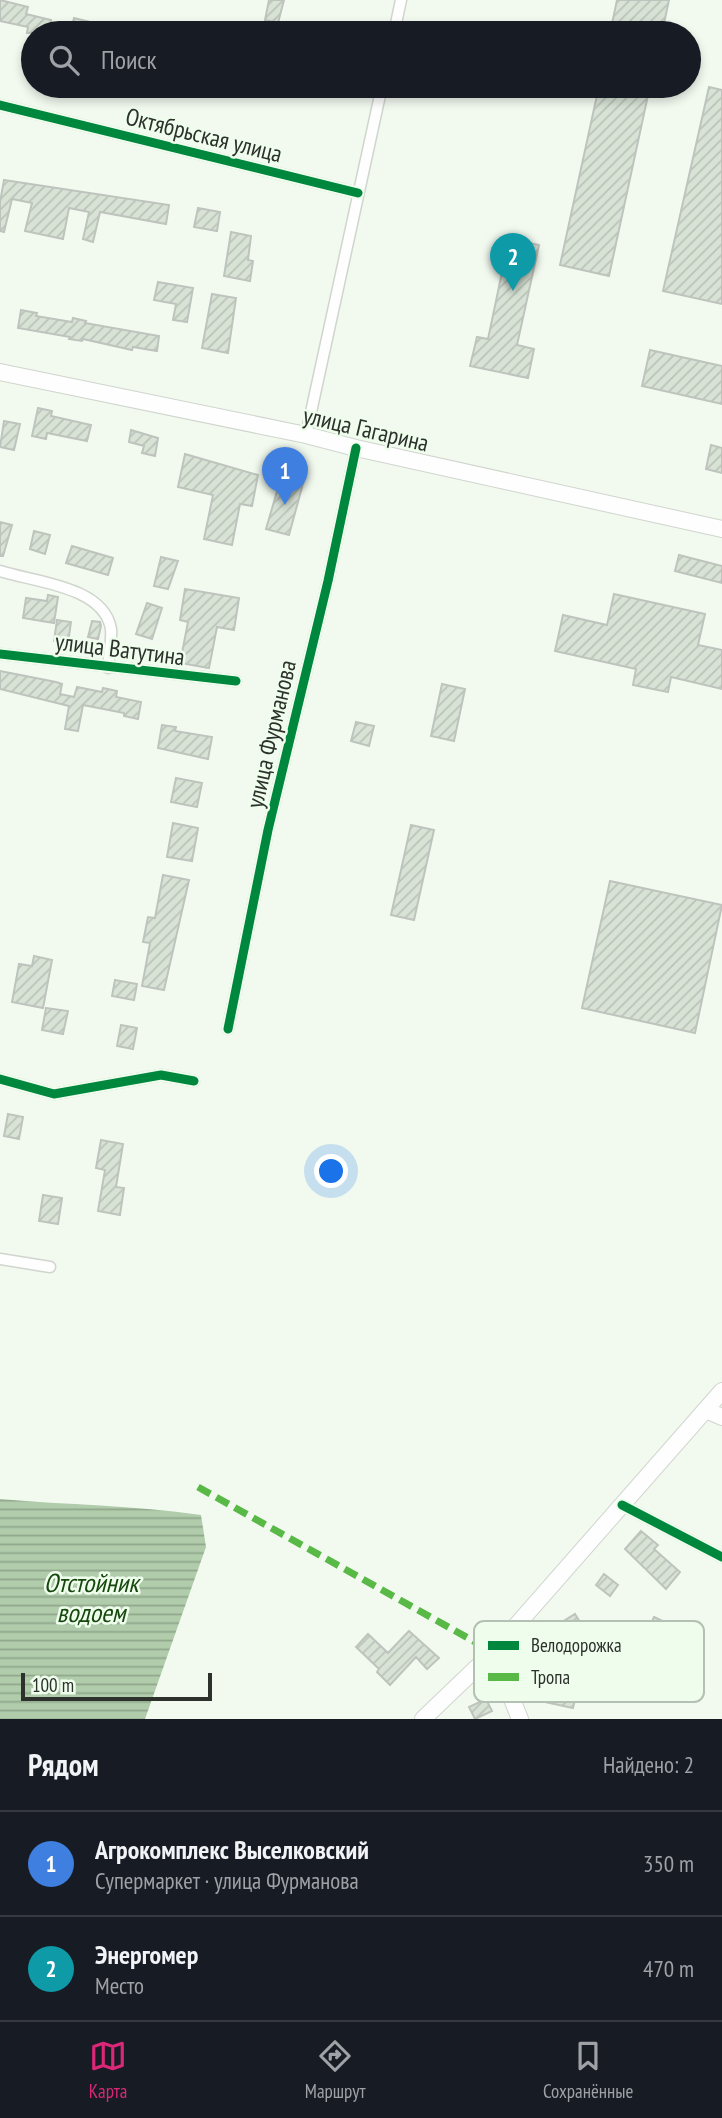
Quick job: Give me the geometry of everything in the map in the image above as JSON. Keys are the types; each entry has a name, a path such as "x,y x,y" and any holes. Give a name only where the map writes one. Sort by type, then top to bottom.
{"main road":[{"name":"улица Гагарина","path":"0,372 306,435 722,528"},
{"path":"520,1621 722,1391"},
{"path":"706,1410 722,1417"},
{"path":"423,1719 474,1670"},
{"path":"513,1702 520,1719"}],"street":[{"path":"397,21 401,0"},
{"path":"306,435 379,98"},
{"name":"Октябрьская улица","path":"0,105 358,193"},
{"name":"улица Фурманова","path":"228,1029 268,830 328,581 356,448"},
{"path":"0,571 90,597 102,609 111,628 108,668"},
{"name":"улица Ватутина","path":"0,654 236,681"},
{"path":"0,1079 54,1094 161,1075 194,1082"},
{"path":"0,1259 50,1268"},
{"path":"622,1505 722,1557"}],"water":[{"name":"Отстойник водоем","path":"0,1499 201,1515 206,1547 145,1719 0,1719"}],"building":[{"path":"0,0 28,7 26,14 51,20 21,21 21,26 0,21"},
{"path":"269,0 284,0 279,21 265,20"},
{"path":"617,0 669,0 665,21 613,21"},
{"path":"709,87 722,90 722,304 663,291"},
{"path":"596,98 647,98 609,276 560,265"},
{"path":"4,180 169,205 166,224 100,212 93,242 83,239 89,212 69,208 63,239 25,231 32,203 12,199 4,232 0,231 0,202"},
{"path":"198,208 220,212 217,231 194,227"},
{"path":"231,232 251,236 248,260 253,261 250,281 224,276"},
{"path":"509,239 539,245 517,345 534,349 528,378 470,366 477,337 488,339"},
{"path":"158,282 193,288 187,322 173,320 176,304 154,300"},
{"path":"212,294 236,298 228,353 202,348"},
{"path":"21,310 37,313 36,316 72,322 73,318 86,321 85,323 159,336 157,351 133,347 132,350 18,328"},
{"path":"650,350 722,366 722,404 642,386"},
{"path":"38,408 52,411 51,416 91,425 87,441 47,433 46,439 32,436"},
{"path":"4,421 20,424 14,450 0,447"},
{"path":"131,430 158,438 155,456 142,453 144,446 129,442"},
{"path":"711,445 722,448 722,473 706,469"},
{"path":"185,454 258,475 252,506 240,504 232,545 204,539 213,495 178,487"},
{"path":"282,474 304,480 289,535 266,529"},
{"path":"0,522 12,525 3,556 0,556"},
{"path":"34,531 50,535 45,554 30,549"},
{"path":"72,546 113,558 108,575 66,563"},
{"path":"679,555 722,566 722,583 675,571"},
{"path":"161,557 178,561 168,589 154,586"},
{"path":"185,589 239,598 234,630 217,627 209,668 180,663 188,622 180,620"},
{"path":"614,594 705,614 698,645 722,650 722,689 671,677 668,692 633,685 636,669 555,651 563,615 607,625"},
{"path":"48,595 58,597 54,623 23,618 26,598 47,601"},
{"path":"147,603 162,608 152,639 136,634"},
{"path":"57,620 71,622 68,643 54,641"},
{"path":"92,621 100,622 98,639 88,637"},
{"path":"0,671 62,684 60,694 74,697 77,687 102,692 103,688 117,691 116,697 141,702 138,719 124,716 124,713 83,705 78,731 65,729 69,706 0,689"},
{"path":"442,684 465,689 454,741 431,736"},
{"path":"356,722 374,726 369,746 351,741"},
{"path":"162,725 176,727 175,731 212,737 208,759 158,748"},
{"path":"176,778 202,783 197,807 171,802"},
{"path":"173,823 198,828 192,861 167,857"},
{"path":"411,825 434,830 414,920 391,915"},
{"path":"163,875 189,880 164,990 142,986 150,943 143,942 148,917 155,918"},
{"path":"610,881 722,905 695,1033 582,1008"},
{"path":"34,956 52,960 43,1008 12,1002 19,964 32,966"},
{"path":"115,980 137,984 134,1000 112,996"},
{"path":"46,1008 68,1011 63,1034 42,1030"},
{"path":"121,1025 137,1028 133,1049 117,1046"},
{"path":"8,1114 23,1117 19,1139 4,1136"},
{"path":"101,1140 123,1144 116,1187 124,1188 120,1215 98,1211 105,1170 96,1168"},
{"path":"43,1195 62,1198 58,1224 39,1221"},
{"path":"641,1531 658,1545 654,1549 680,1572 666,1589 625,1549"},
{"path":"604,1574 618,1585 610,1596 596,1585"},
{"path":"575,1614 579,1621 564,1621"},
{"path":"409,1631 439,1658 427,1669 416,1657 390,1685 377,1672 379,1669 356,1647 368,1634 388,1653"},
{"path":"488,1702 492,1711 475,1719 469,1707"},
{"path":"545,1702 574,1702 573,1708"}],"marked path":[{"path":"198,1487 474,1641"}],"cycle path":[{"path":"0,105 358,193"},
{"path":"228,1029 268,830 328,581 356,448"},
{"path":"0,654 236,681"},
{"path":"0,1079 54,1094 161,1075 194,1081"},
{"path":"622,1505 722,1557"}],"place":[{"name":"Энергомер","path":"513,291"},
{"name":"Агрокомплекс Выселковский","path":"285,505"}]}
